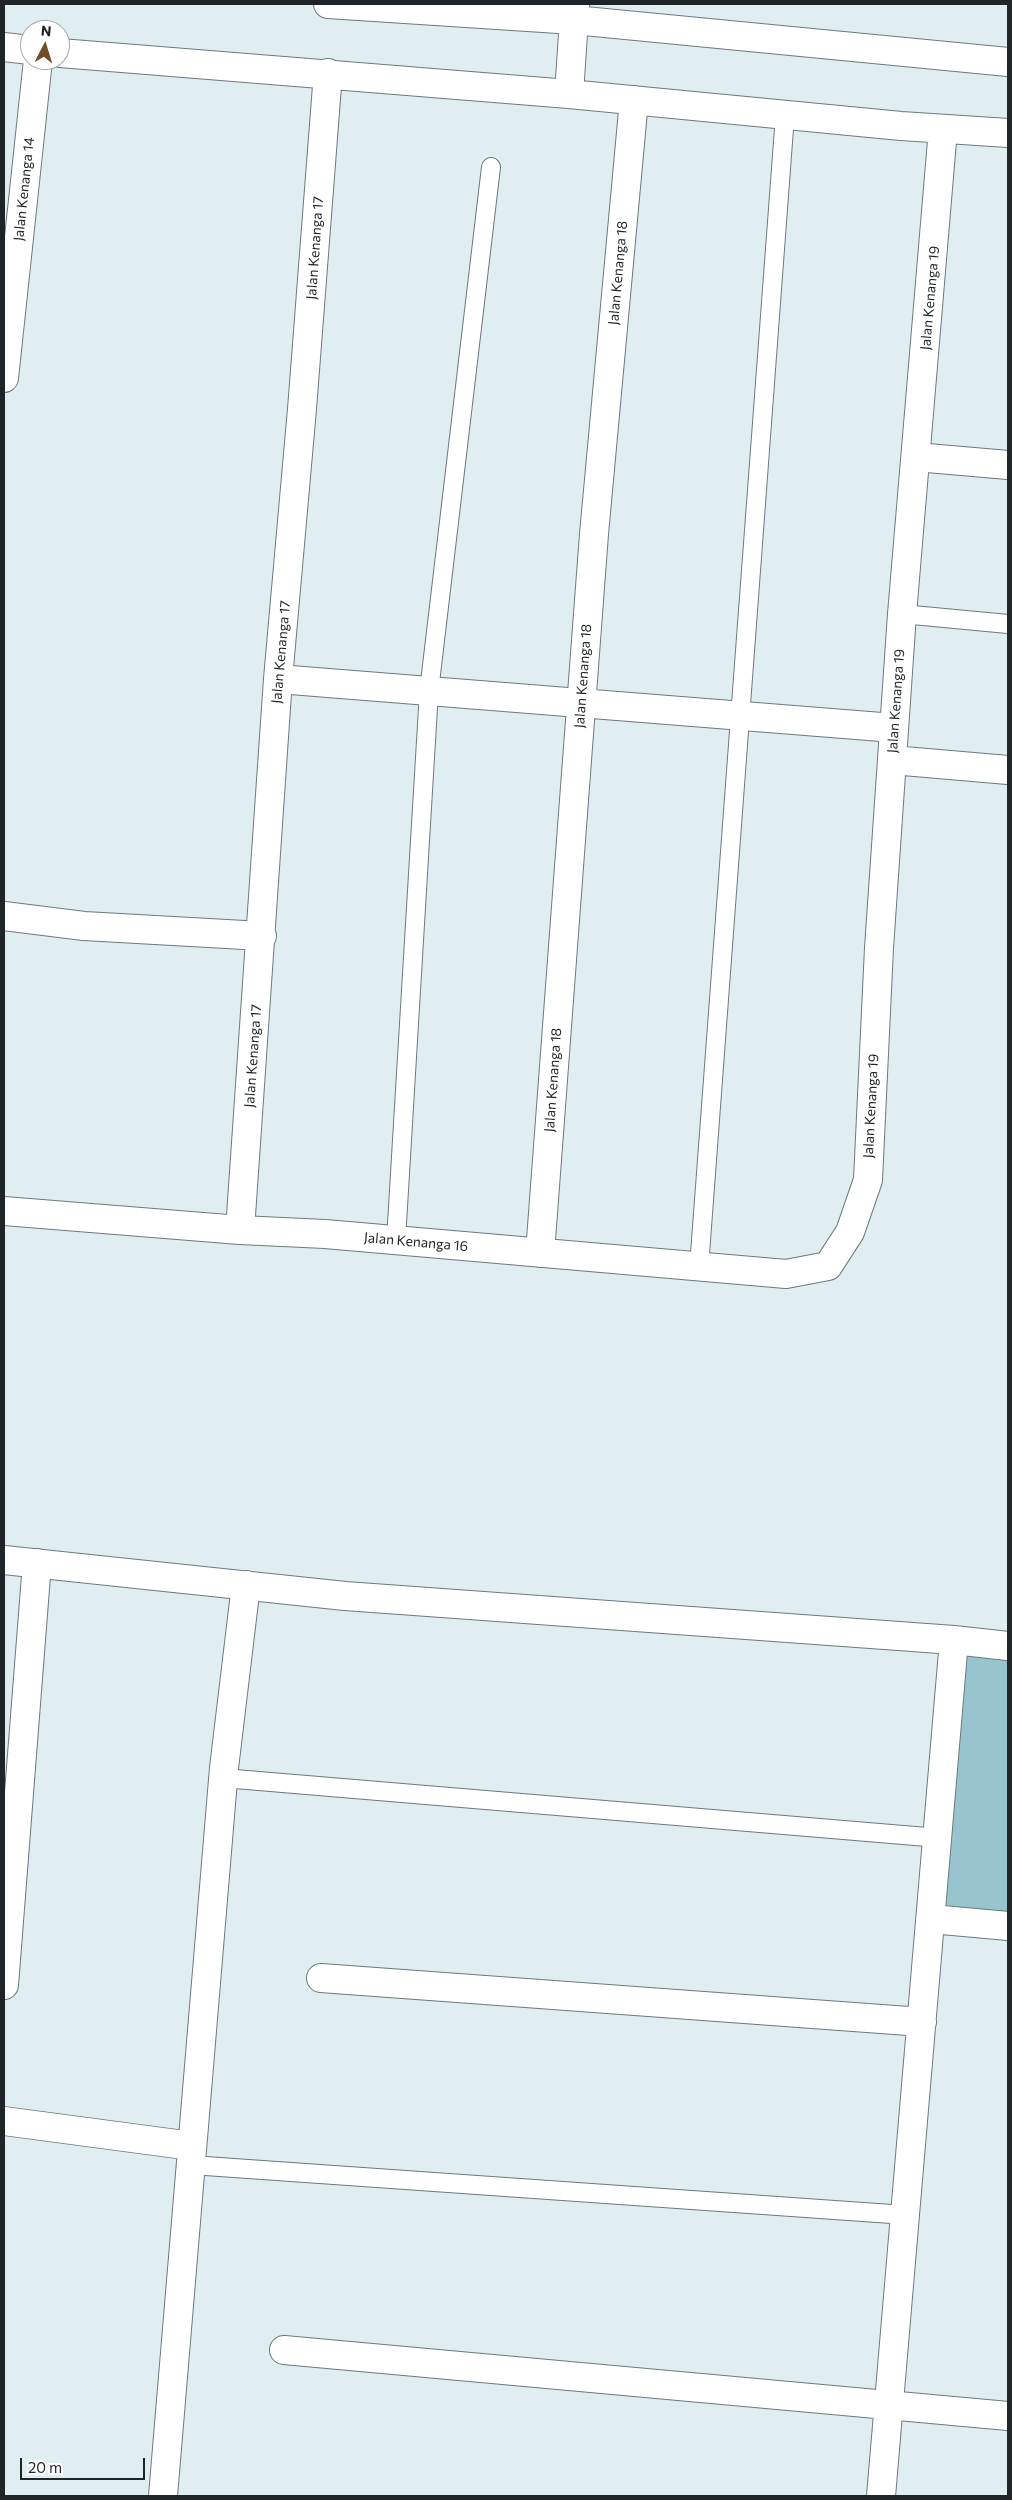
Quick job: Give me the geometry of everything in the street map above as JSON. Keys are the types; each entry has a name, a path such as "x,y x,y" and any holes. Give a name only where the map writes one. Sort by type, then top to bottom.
{"street":[{"path":"328,4 575,12 1008,62"},
{"path":"569,94 575,12"},
{"path":"4,47 20,49"},
{"path":"70,54 569,94 784,115 1008,133"},
{"name":"Jalan Kenanga 14","path":"4,378 37,70"},
{"name":"Jalan Kenanga 17","path":"240,1230 262,936 278,679 303,399 328,74"},
{"name":"Jalan Kenanga 18","path":"540,1253 594,534 634,100"},
{"name":"Jalan Kenanga 19","path":"828,1266 850,1232 868,1180 879,948 902,614 943,129"},
{"path":"916,457 1008,465"},
{"path":"278,679 894,728"},
{"path":"892,760 1008,770"},
{"path":"4,916 84,926 262,936"},
{"name":"Jalan Kenanga 16","path":"4,1212 396,1240 786,1274 828,1266"},
{"path":"4,1560 345,1596 954,1640 1008,1646"},
{"path":"4,1985 37,1564"},
{"path":"163,2496 223,1778 246,1585"},
{"path":"881,2496 939,1838 954,1640"},
{"path":"932,1919 1008,1926"},
{"path":"321,1978 922,2022"},
{"path":"4,2121 192,2155"},
{"path":"284,2350 1008,2416"}],"lane":[{"path":"699,1267 784,115"},
{"path":"396,1240 429,690 491,167"},
{"path":"902,614 1008,624"},
{"path":"223,1778 939,1838"},
{"path":"192,2155 906,2215"}],"shaded area":[{"path":"955,1642 1008,1647 1008,1922 932,1915"}]}
